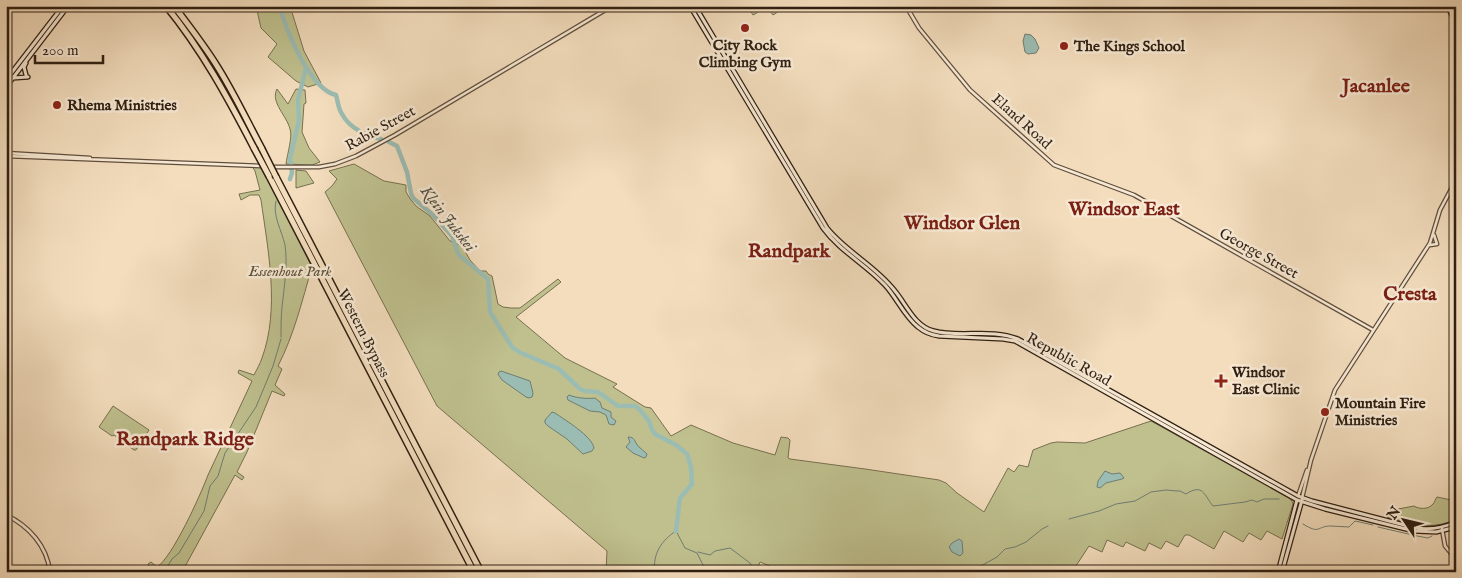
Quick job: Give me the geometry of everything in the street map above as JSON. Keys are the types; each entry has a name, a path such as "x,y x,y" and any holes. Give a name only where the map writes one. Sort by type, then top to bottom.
{"highway":[{"name":"Western Bypass","path":"166,6 224,90 474,572"},
{"name":"Western Bypass","path":"174,6 203,44 231,89 480,572"}],"main road":[{"path":"6,80 63,6"},
{"path":"6,87 68,6"},
{"name":"Republic Road","path":"690,6 822,227 841,248 884,284 918,327 929,334 939,336 1003,339 1015,342 1300,499 1414,531 1427,533 1456,527"},
{"name":"Republic Road","path":"695,6 827,228 841,243 887,282 922,326 935,332 1001,334 1016,338 1300,499"},
{"path":"1447,6 1456,23"},
{"path":"1451,13 1456,17"},
{"path":"13,78 27,76 24,66 27,60"},
{"path":"1278,572 1300,499"},
{"path":"1282,572 1300,499"},
{"name":"Republic Road","path":"1442,529 1456,522"}],"street":[{"name":"Rabie Street","path":"6,155 310,168 326,166 365,152 612,6"},
{"name":"Eland Road","path":"906,6 920,28 970,90 1054,166 1134,195"},
{"path":"1300,499 1335,390 1428,246 1434,234 1440,210 1456,180"},
{"name":"George Street","path":"1134,195 1373,330"},
{"path":"1428,246 1437,244 1434,234"},
{"path":"6,515 19,522 31,532 47,555 50,572"},
{"path":"1442,529 1445,546 1455,558"}],"green space":[{"path":"256,6 290,6 304,51 321,83 308,87 296,81 268,57 277,44 261,28"},
{"path":"747,6 787,6 773,15 767,7 753,15"},
{"path":"277,89 288,104 296,89 305,90 306,103 304,104 302,132 309,148 320,162 312,165 286,164 291,132 277,104 275,94"},
{"path":"354,164 384,181 406,185 406,192 416,206 430,216 450,241 462,246 470,260 480,271 486,271 492,276 498,304 503,307 520,308 558,279 561,282 516,317 565,358 617,384 613,387 645,407 651,408 671,436 691,425 733,443 775,455 781,437 788,438 790,440 788,458 790,459 939,480 946,483 984,512 1008,468 1014,472 1019,465 1028,467 1033,450 1057,442 1085,443 1151,421 1291,499 1293,504 1282,539 1267,531 1261,540 1249,533 1243,542 1224,531 1214,549 1189,535 1185,535 1178,547 1166,541 1161,549 1149,543 1145,551 1126,542 1123,547 1107,540 1102,552 1089,546 1072,572 785,572 760,562 756,572 606,572 607,551 437,406 325,192 337,179 329,171"},
{"name":"Essenhout Park","path":"252,166 262,166 312,267 293,330 278,366 282,369 275,385 285,394 284,396 272,391 237,472 244,477 242,480 235,475 182,572 150,572 148,564 151,562 157,567 163,561 186,525 252,381 238,373 239,370 254,375 267,339 270,320 271,279 261,200 259,195 250,195 241,200 239,194 260,190"},
{"path":"296,170 306,171 314,183 296,188"},
{"path":"113,406 149,430 136,450 99,427"},
{"path":"1437,497 1456,501 1456,519 1438,525 1421,525 1386,517 1394,516 1398,509 1414,506 1421,508 1429,507"}],"water":[{"path":"1025,34 1031,35 1035,39 1039,48 1036,53 1028,54 1025,52 1023,41"},
{"path":"501,371 530,381 532,397 526,397 502,380 498,374"},
{"path":"569,395 595,398 600,402 602,408 611,412 611,417 616,421 614,425 609,424 606,415 590,411 568,400 567,397"},
{"path":"552,412 583,433 592,443 594,448 592,451 583,454 567,439 548,426 545,420"},
{"path":"628,437 633,439 647,454 646,457 644,458 633,453 626,447 630,442"},
{"path":"1105,471 1112,474 1120,473 1124,478 1106,483 1100,488 1097,487 1098,481"},
{"path":"959,539 962,541 963,553 960,556 952,552 949,547"}],"waterway":[{"name":"Klein Jukskei","path":"280,6 287,29 300,58 317,82 327,91 336,95 345,119 349,124 364,133 381,139"},
{"path":"290,179 292,173 290,158 299,121 298,100 306,68"},
{"name":"Klein Jukskei","path":"389,142 397,146 407,172 413,198 433,215 452,236 460,256 488,279 490,312 512,347 519,352 559,369 580,389 598,392 618,406 635,406 649,421 655,434 676,445 687,454 691,467 692,484 680,498 676,531"},
{"path":"276,201 275,212 286,252 281,337"},
{"path":"164,572 172,559 179,553 204,511 210,486 218,476 225,453 256,407 273,366 281,339"},
{"path":"1069,519 1116,504 1135,501 1151,492 1166,490 1180,491 1186,494 1200,490 1213,506 1252,500 1257,502 1264,499 1279,499"},
{"path":"1303,524 1313,529 1326,526 1349,527 1355,521 1373,525"},
{"path":"936,572 944,567 965,570 977,568 997,557 1005,549 1026,542 1048,526"},
{"path":"1378,527 1428,538 1432,536"},
{"name":"Klein Jukskei","path":"655,572 654,565 659,548 676,531 685,548 697,553 709,572"},
{"path":"698,552 710,555 715,551 730,548 750,563 754,569 766,572"}],"place":[{"name":"City Rock Climbing Gym","path":"745,28"},
{"name":"The Kings School","path":"1064,46"},
{"name":"Rhema Ministries","path":"57,105"},
{"name":"Windsor East Clinic","path":"1221,381"},
{"name":"Mountain Fire Ministries","path":"1325,412"}],"district":[{"name":"Jacanlee","path":"1376,85"},
{"name":"Windsor East","path":"1124,208"},
{"name":"Windsor Glen","path":"962,222"},
{"name":"Randpark","path":"789,250"},
{"name":"Cresta","path":"1410,293"},
{"name":"Randpark Ridge","path":"185,438"}]}
